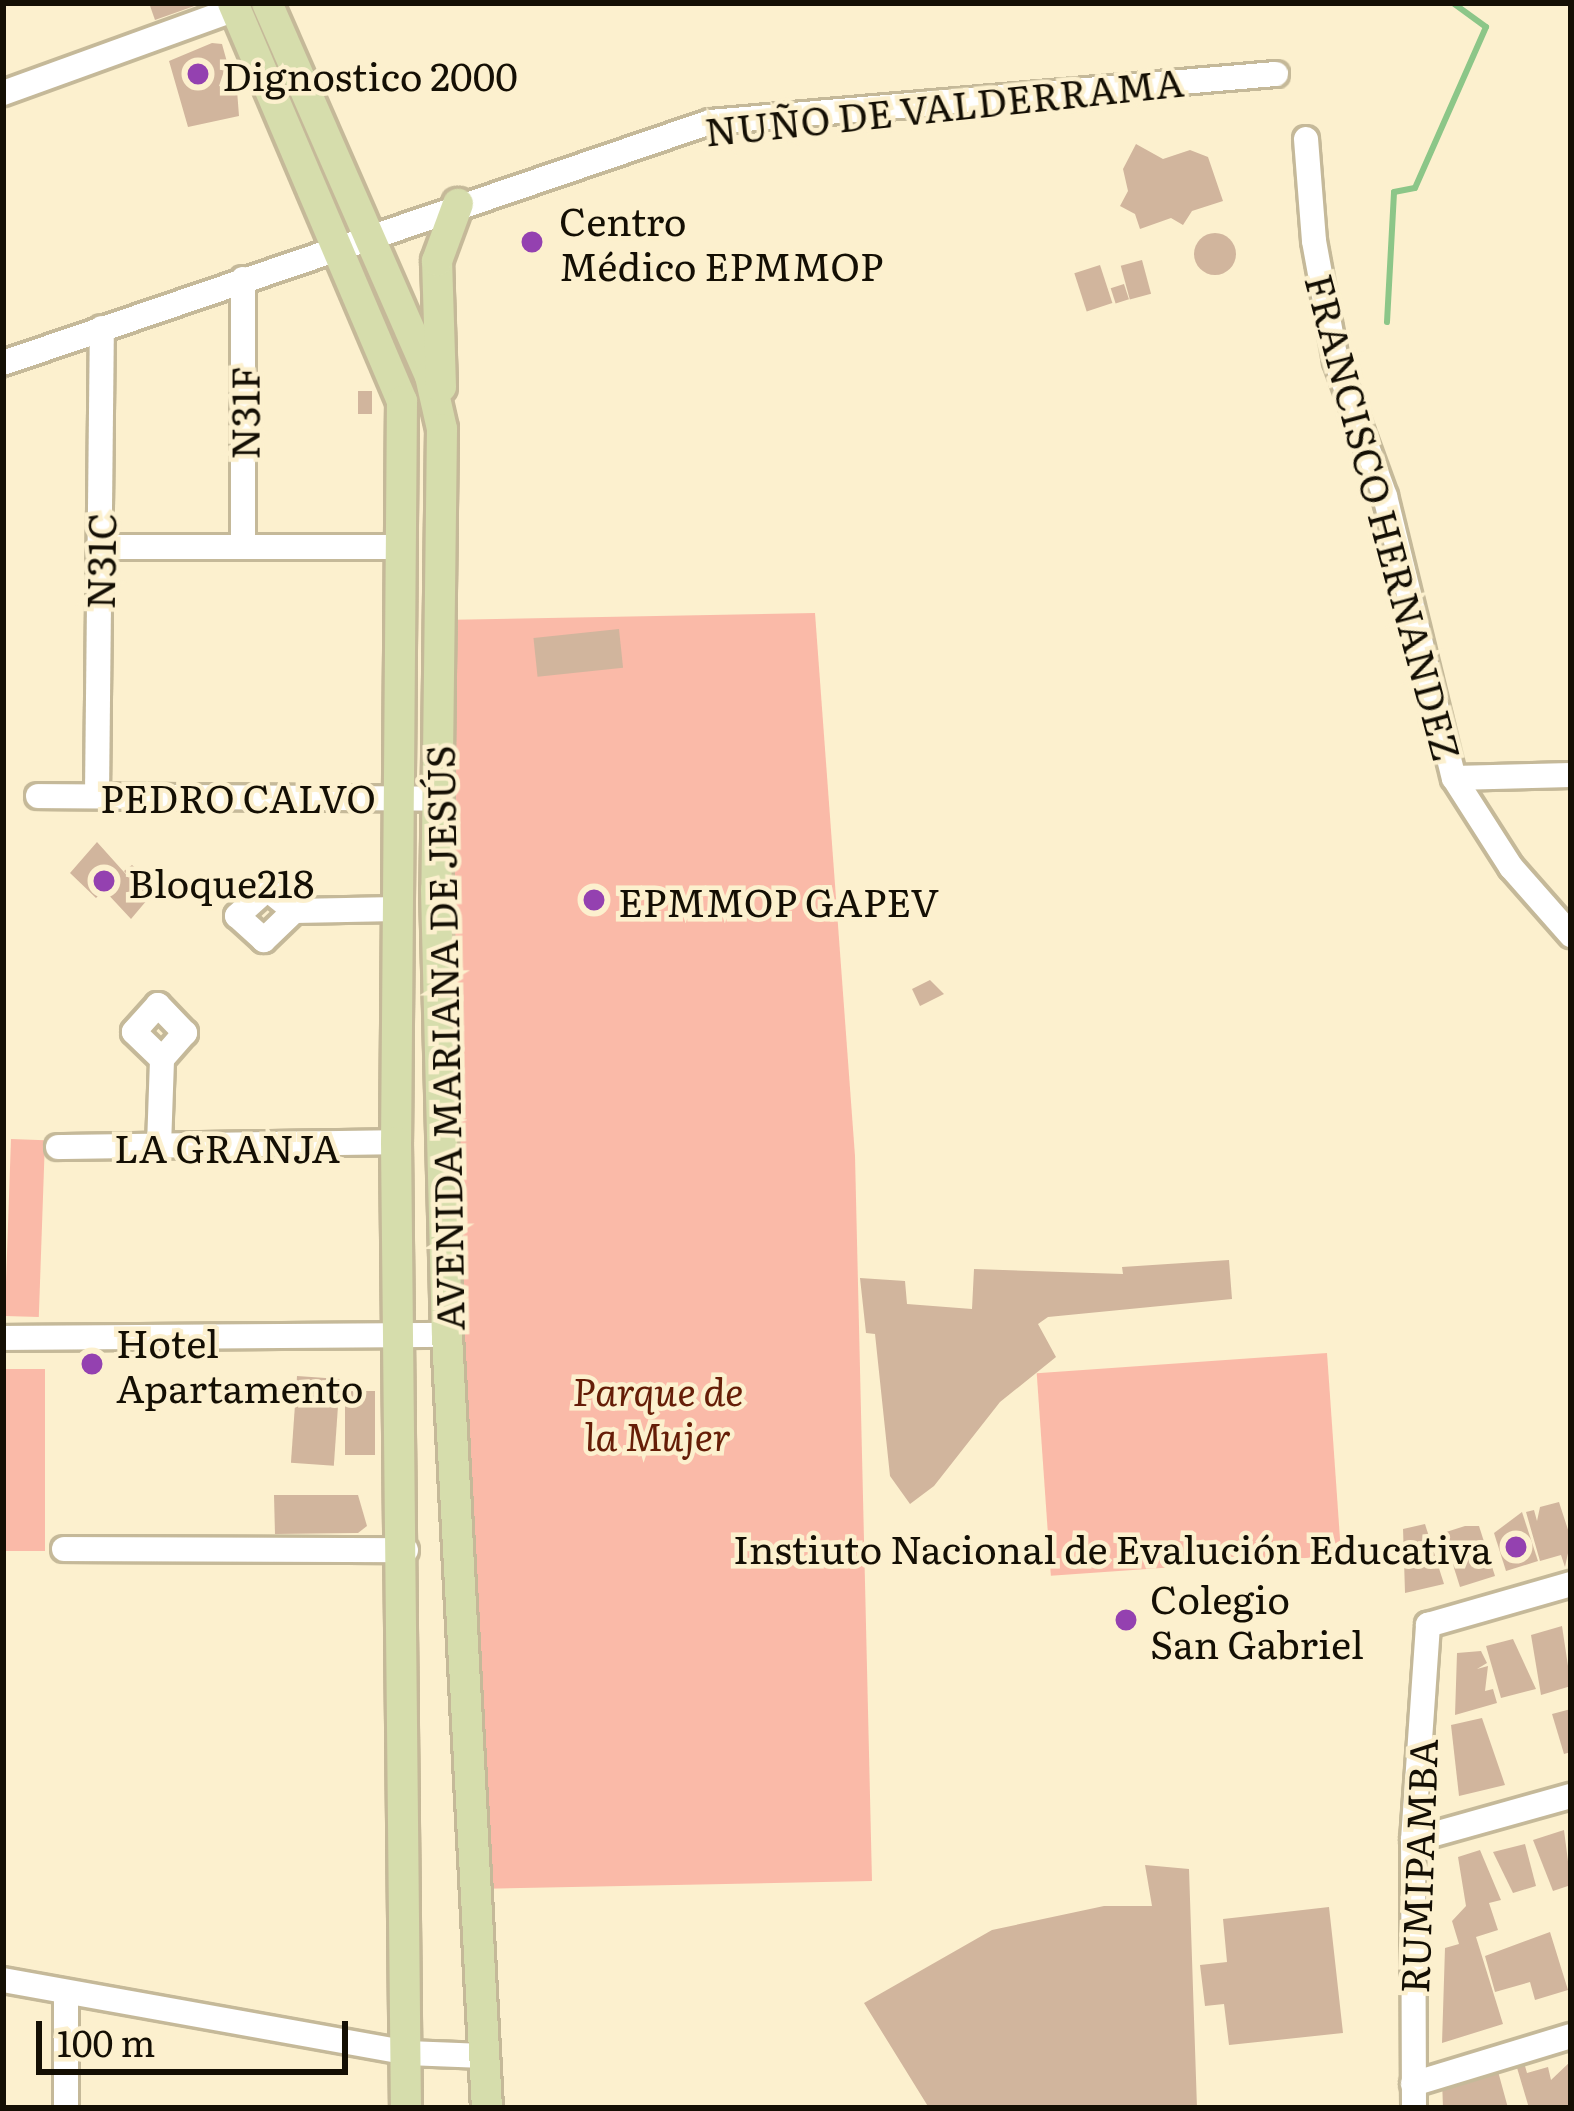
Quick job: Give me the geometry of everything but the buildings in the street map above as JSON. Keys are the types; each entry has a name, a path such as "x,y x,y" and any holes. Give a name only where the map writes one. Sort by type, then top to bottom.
{"main road":[{"name":"AVENIDA MARIANA DE JESÚS","path":"267,3 430,376 442,429 436,889 447,1335 487,2108"},
{"name":"AVENIDA MARIANA DE JESÚS","path":"234,6 341,246 402,401 396,1142 406,1550 406,2108"},
{"path":"442,429 437,261 458,204"},
{"path":"398,899 436,889"}],"street":[{"path":"3,93 234,6"},
{"name":"NUÑO DE VALDERRAMA","path":"3,363 458,204 725,119 1276,74"},
{"name":"FRANCISCO HERNANDEZ","path":"1306,139 1314,241 1336,361 1385,496 1454,778 1571,775"},
{"name":"N31F","path":"243,280 243,547"},
{"name":"N31C","path":"97,794 103,328"},
{"path":"100,547 403,548"},
{"path":"1454,778 1511,867 1571,935"},
{"name":"PEDRO CALVO","path":"38,796 437,799"},
{"path":"294,911 398,899"},
{"path":"160,1146 162,1059"},
{"name":"LA GRANJA","path":"58,1148 396,1142"},
{"path":"3,1337 447,1335"},
{"path":"64,1550 406,1550"},
{"name":"RUMIPAMBA","path":"1414,2096 1413,1840 1428,1624 1571,1584"},
{"path":"1413,1840 1571,1796"},
{"path":"3,1980 407,2053 484,2056"},
{"path":"65,2108 66,1993"},
{"path":"1414,2096 1571,2036"}],"green space":[{"name":"Parque de la Mujer","path":"815,613 855,1156 872,1881 475,1889 440,620"},
{"path":"11,1139 45,1140 39,1317 5,1316"},
{"path":"1327,1353 1341,1556 1051,1576 1037,1373"},
{"path":"4,1369 45,1369 45,1551 4,1551"}],"waterway":[{"path":"1387,322 1394,192 1415,188 1486,27 1453,3"}],"place":[{"name":"Dignostico 2000","path":"198,74"},
{"name":"Centro Médico EPMMOP","path":"532,242"},
{"name":"Bloque218","path":"104,881"},
{"name":"EPMMOP GAPEV","path":"594,900"},
{"name":"Hotel Apartamento","path":"92,1364"},
{"name":"Instiuto Nacional de Evalución Educativa","path":"1516,1547"},
{"name":"Colegio San Gabriel","path":"1126,1620"}]}
